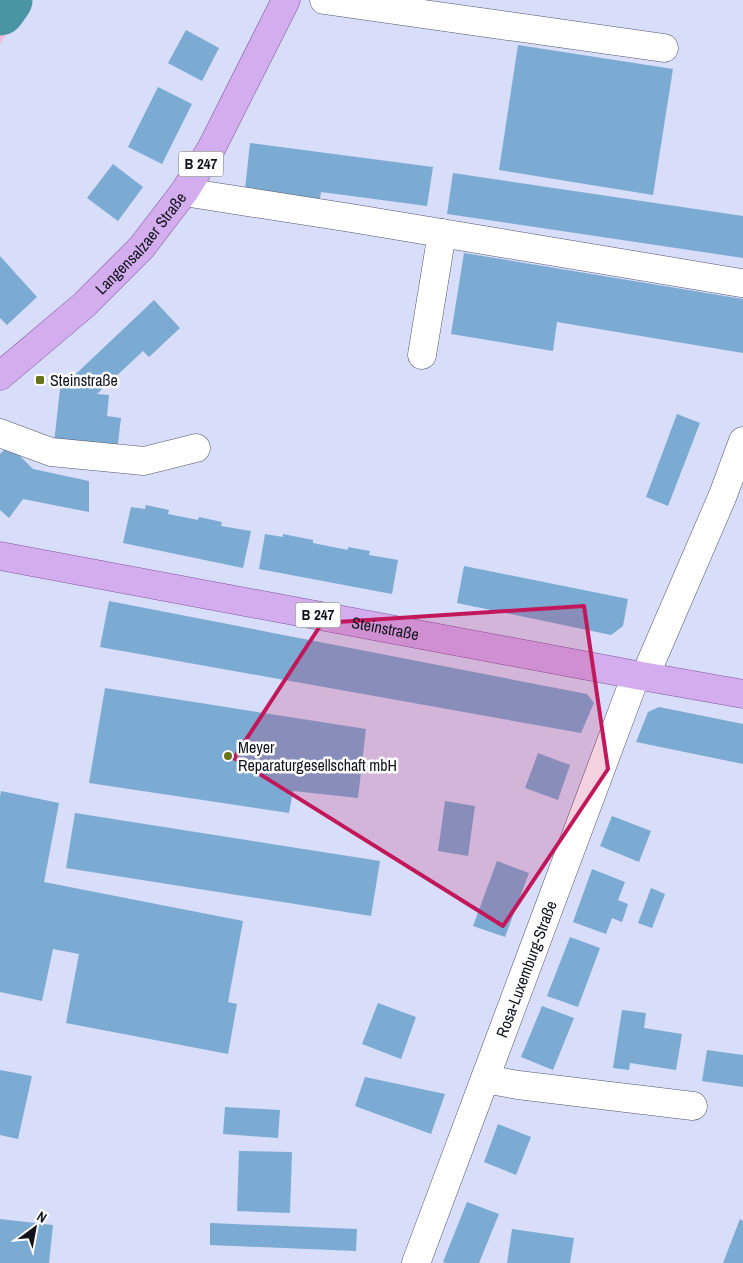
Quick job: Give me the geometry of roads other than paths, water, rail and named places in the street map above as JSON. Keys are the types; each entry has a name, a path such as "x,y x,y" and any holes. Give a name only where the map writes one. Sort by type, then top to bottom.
{"main road":[{"name":"Langensalzaer Straße","path":"0,376 84,306 141,248 184,192 211,149 286,0"},
{"name":"Steinstraße","path":"0,556 743,694"}],"street":[{"path":"324,0 664,48"},
{"path":"184,192 742,283"},
{"path":"422,355 442,233"},
{"path":"0,433 51,452 144,461 196,448"},
{"name":"Rosa-Luxemburg-Straße","path":"416,1263 640,676 723,495 743,441"},
{"path":"485,1079 518,1085 693,1106"}],"waterway":[{"path":"0,10 7,0"}],"place":[{"name":"Steinstraße","path":"40,380"},
{"name":"Meyer Reparaturgesellschaft mbH","path":"228,756"}]}
